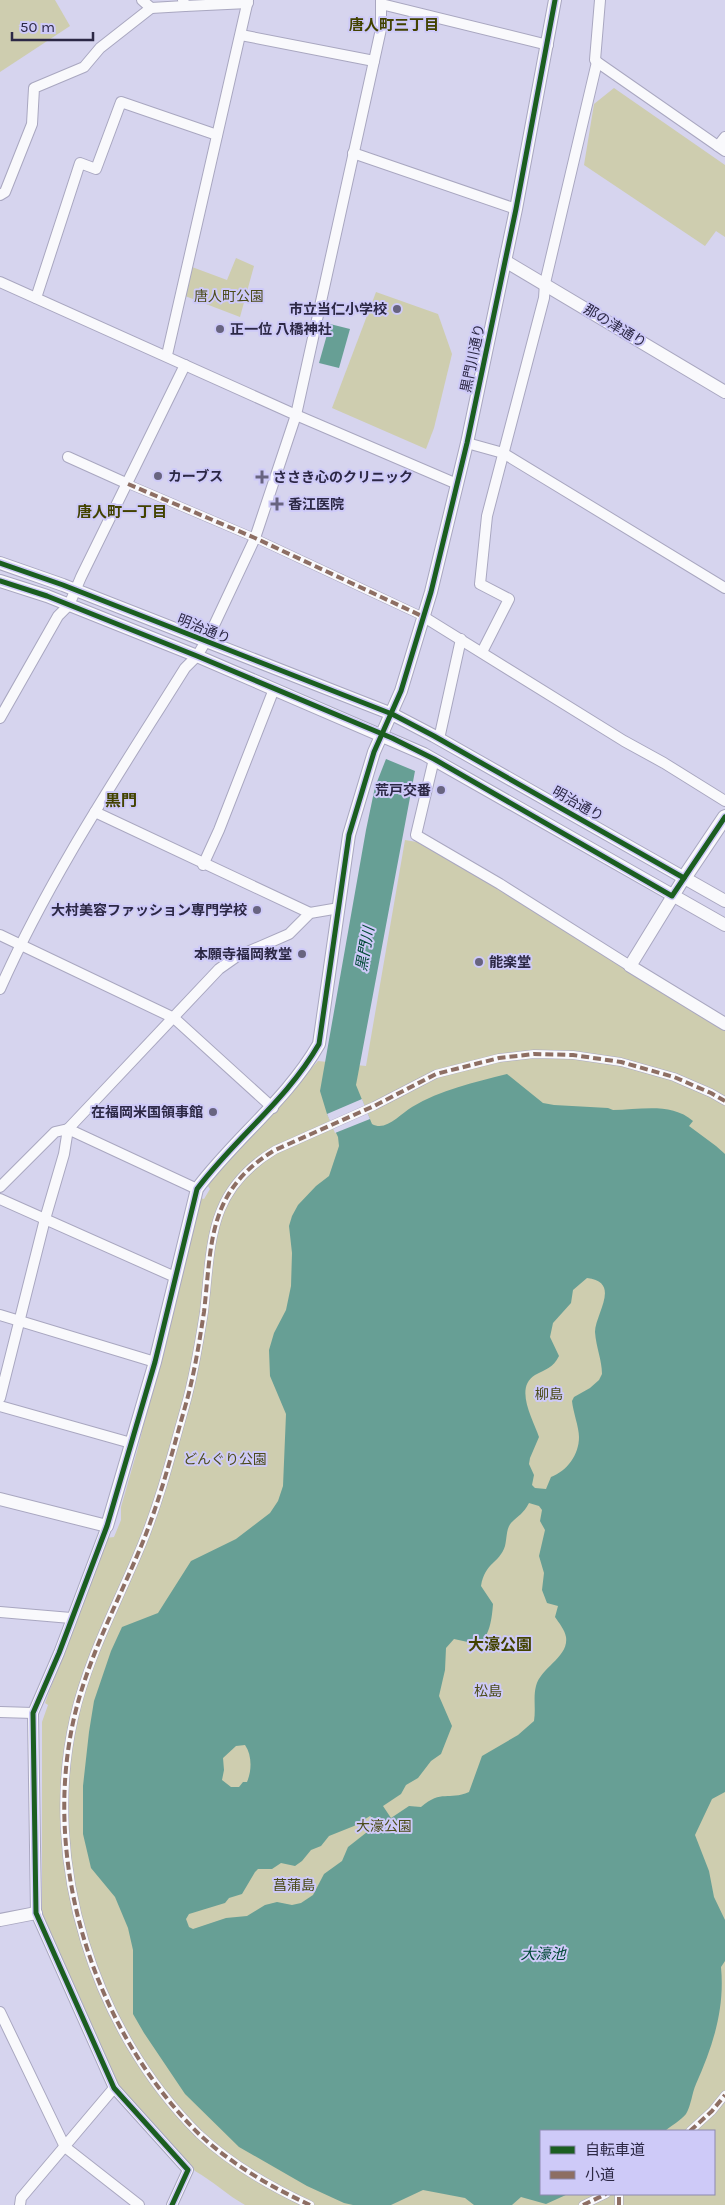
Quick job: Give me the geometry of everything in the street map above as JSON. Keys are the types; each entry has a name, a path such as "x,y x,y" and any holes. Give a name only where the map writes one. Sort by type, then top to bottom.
{"main road":[{"path":"684,878 725,816"}],"street":[{"path":"142,0 151,8"},
{"name":"黒門川通り","path":"198,1189 211,1171 272,1108 302,1072 319,1044 349,835 374,752 387,736 396,716 424,617 457,484 516,209 555,0"},
{"path":"482,652 509,599 480,584 487,516 544,298 545,283 597,62 595,60 600,0"},
{"path":"0,195 5,192 32,124 34,88 84,67 100,48 151,8 184,3 248,2 167,355"},
{"path":"0,989 20,944 95,812 185,668 197,656 206,642 255,538 296,415 374,61 380,29 381,2 548,45"},
{"path":"240,35 374,61"},
{"path":"597,62 723,145"},
{"path":"36,298 80,163 96,169 121,102 217,135"},
{"path":"353,153 516,209"},
{"name":"那の津通り","path":"505,260 725,392"},
{"path":"0,282 167,355 296,415 457,484"},
{"path":"0,718 58,616 70,606 185,364"},
{"path":"467,443 503,453 725,588"},
{"path":"68,457 255,538 424,617 725,801"},
{"name":"明治通り","path":"0,563 76,590 396,716 725,901"},
{"name":"明治通り","path":"0,581 47,596 197,656 387,736 429,756"},
{"path":"436,737 461,639"},
{"path":"203,865 219,830 274,688"},
{"path":"725,926 429,756 416,835 500,884 725,1024"},
{"path":"95,812 203,865 310,914"},
{"path":"630,966 684,878"},
{"path":"0,1187 56,1132 68,1129 219,969 236,957 289,934 310,914 339,908"},
{"path":"0,935 174,1018 272,1108"},
{"path":"310,2205 257,2178 201,2135 169,2101 141,2064 107,1998 89,1954 76,1906 68,1859 65,1778 71,1734 82,1688 112,1610 140,1548 167,1475 190,1389 204,1312 212,1236 221,1206 240,1180 260,1159 291,1141 332,1125 436,1074 500,1058 534,1054 573,1055 622,1062 674,1077 725,1101"},
{"path":"68,1129 198,1189 155,1362 107,1526 59,1653 33,1713 36,1913 114,2088 188,2170 172,2205"},
{"path":"0,1398 45,1219 64,1154 68,1129"},
{"path":"0,1199 175,1277"},
{"path":"0,1315 155,1362"},
{"path":"0,1406 131,1444"},
{"path":"0,1499 107,1526"},
{"path":"0,1612 71,1618"},
{"path":"0,1712 33,1713"},
{"path":"0,1920 36,1913"},
{"path":"0,2012 65,2146 139,2205"},
{"path":"20,2205 20,2198 114,2088"},
{"path":"691,2130 712,2111 725,2095"},
{"path":"582,2205 604,2195"}],"green space":[{"path":"0,0 55,0 70,26 0,72"},
{"path":"614,88 725,165 725,237 716,231 705,246 584,165 594,104"},
{"name":"唐人町公園","path":"236,258 254,266 240,317 185,296 192,267 227,280"},
{"path":"376,292 438,314 452,354 434,428 426,449 332,408"},
{"name":"大濠池","path":"405,840 417,842 494,886 725,1028 725,2205 245,2205 195,2171 119,2087 42,1917 42,1722 48,1705 45,1703 106,1538 114,1537 121,1520 121,1507 139,1444 197,1197 204,1199 210,1189 208,1186 211,1179 318,1061 366,1066"}],"water":[{"path":"330,324 350,329 339,368 319,363"},
{"name":"大濠池","path":"386,759 415,771 356,1085 372,1124 382,1126 388,1124 412,1107 434,1096 458,1087 507,1074 543,1103 613,1110 655,1108 675,1111 693,1121 689,1126 725,1154 725,1792 712,1799 695,1835 709,1871 714,1897 725,1920 725,1961 721,1967 722,1983 719,2012 708,2056 688,2111 666,2130 540,2130 540,2195 566,2195 546,2204 521,2197 512,2205 474,2205 465,2198 423,2190 391,2205 353,2205 344,2203 307,2186 239,2147 185,2094 133,2014 133,1950 128,1928 115,1897 91,1868 83,1834 83,1786 94,1701 111,1651 122,1627 158,1613 191,1561 236,1539 270,1513 278,1501 283,1486 286,1414 270,1376 269,1350 274,1333 286,1310 291,1286 292,1253 289,1226 292,1216 298,1205 316,1186 329,1176 339,1146 338,1137 327,1114 320,1091 375,787","holes":["587,1278 597,1281 603,1286 605,1292 595,1332 602,1374 599,1380 590,1388 574,1397 572,1401 579,1437 577,1450 571,1462 562,1471 551,1477 546,1489 535,1488 532,1485 534,1475 529,1464 539,1437 527,1404 526,1388 529,1381 535,1375 552,1366 557,1360 559,1356 550,1337 553,1323 571,1303 573,1290","529,1503 539,1506 542,1510 540,1521 545,1530 539,1556 544,1573 542,1590 547,1603 558,1606 555,1617 566,1637 566,1644 563,1650 543,1673 536,1686 534,1721 518,1735 482,1756 469,1792 456,1796 434,1798 421,1807 409,1806 391,1818 383,1806 401,1794 406,1785 418,1778 431,1761 441,1754 452,1726 439,1696 445,1670 446,1648 454,1639 477,1644 488,1633 493,1604 481,1586 483,1578 505,1546 509,1525 523,1512","245,1745 250,1758 250,1773 247,1782 243,1782 239,1787 231,1787 222,1780 224,1770 223,1758 236,1746","370,1816 377,1822 376,1825 348,1847 342,1861 324,1874 313,1895 301,1903 292,1905 277,1902 265,1905 247,1916 226,1918 193,1929 189,1927 186,1919 189,1914 225,1903 229,1898 242,1894 258,1869 272,1869 281,1863 295,1866 311,1850 321,1846 329,1836 354,1826"]}],"pier":[{"path":"362,1099 370,1119 335,1133 327,1114"}],"marked path":[{"path":"128,484 255,538 424,617"},
{"path":"310,2205 252,2174 211,2145 162,2092 131,2046 105,1995 85,1941 71,1886 65,1830 66,1773 74,1718 95,1651 133,1566 160,1493 170,1459 196,1360 204,1312 212,1241 217,1220 225,1201 236,1183 253,1166 275,1150 374,1106 436,1074 499,1058 534,1054 573,1055 621,1062 674,1077 725,1101"},
{"path":"691,2130 712,2111 725,2095"},
{"path":"583,2205 604,2195"},
{"path":"619,2195 619,2205"}],"cycle path":[{"path":"172,2205 188,2170 114,2088 36,1913 33,1713 59,1653 107,1526 155,1362 197,1189 212,1170 292,1083 319,1044 349,835 374,752 401,691 431,592 467,443 516,209 555,0"},
{"path":"0,563 63,585 392,714 684,878"},
{"path":"0,581 47,596 197,656 392,738 434,759 672,896 725,817"}],"place":[{"name":"市立当仁小学校","path":"397,309"},
{"name":"正一位 八橋神社","path":"220,329"},
{"name":"カーブス","path":"158,476"},
{"name":"ささき心のクリニック","path":"262,477"},
{"name":"香江医院","path":"277,504"},
{"name":"荒戸交番","path":"441,790"},
{"name":"大村美容ファッション専門学校","path":"257,910"},
{"name":"本願寺福岡教堂","path":"302,954"},
{"name":"能楽堂","path":"479,962"},
{"name":"在福岡米国領事館","path":"213,1112"}],"district":[{"name":"唐人町三丁目","path":"394,25"},
{"name":"唐人町一丁目","path":"122,512"},
{"name":"黒門","path":"121,800"},
{"name":"大濠公園","path":"500,1644"}],"water label":[{"name":"黒門川","path":"365,949"}],"park label":[{"name":"柳島","path":"549,1394"},
{"name":"どんぐり公園","path":"225,1459"},
{"name":"松島","path":"488,1691"},
{"name":"菖蒲島","path":"294,1885"}]}
